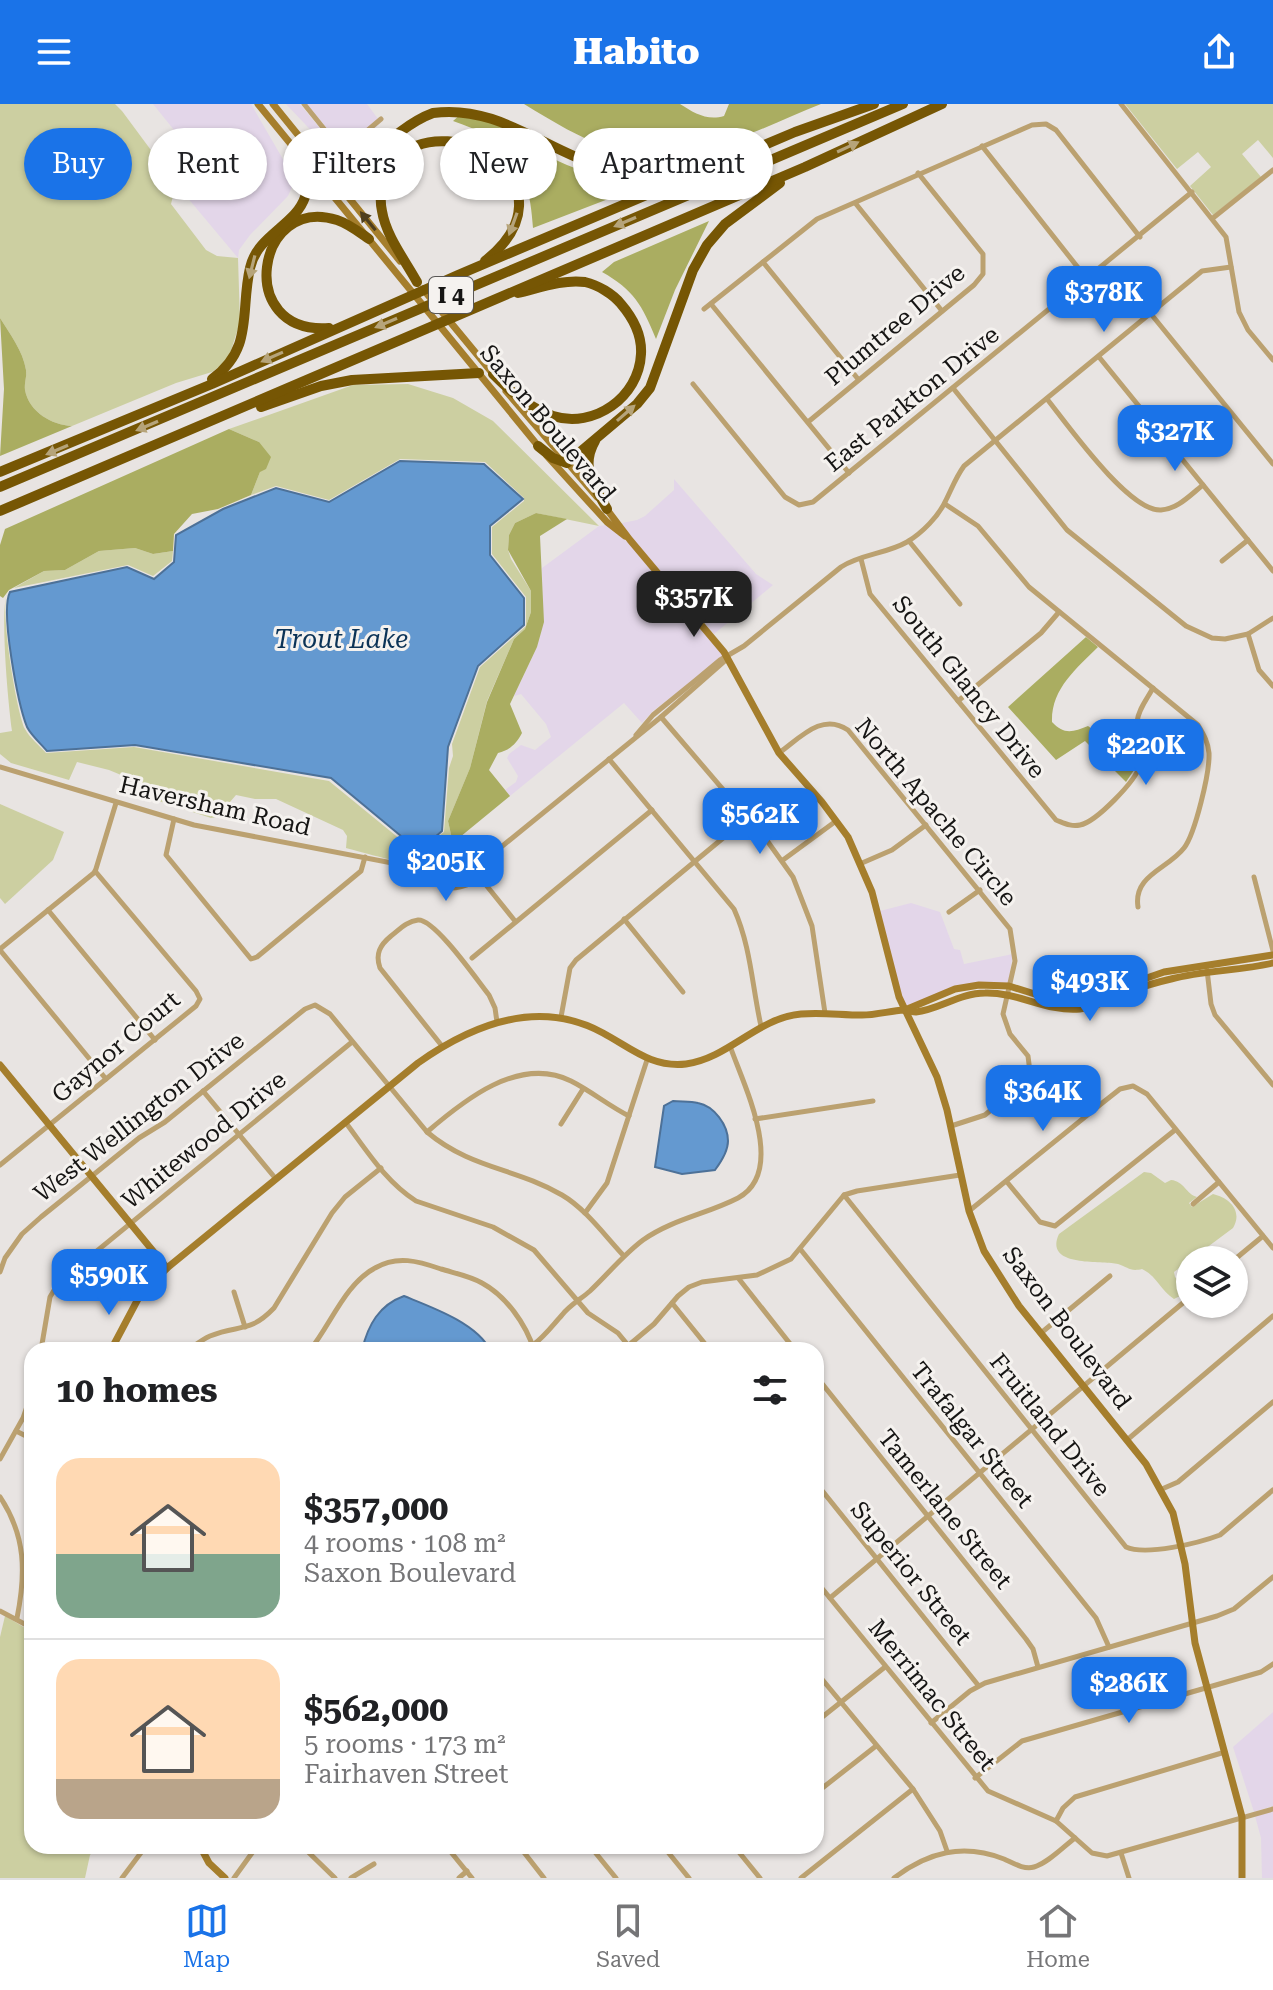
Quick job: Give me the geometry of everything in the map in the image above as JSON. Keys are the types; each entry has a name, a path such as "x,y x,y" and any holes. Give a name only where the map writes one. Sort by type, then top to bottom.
{"highway":[{"path":"773,142 874,104"},
{"name":"I 4","path":"0,487 903,104"},
{"name":"I 4","path":"0,511 805,167 942,104"},
{"path":"408,128 418,120 445,109 477,107 517,123 573,152"},
{"path":"412,284 384,220 382,189 390,166 403,151 416,140 441,132 466,134 492,146 511,170 519,197 517,216 505,243 484,262 458,275"},
{"path":"538,446 560,462 567,463 637,404 650,388 693,270 707,245 725,224 761,195 805,167"},
{"path":"180,397 213,378 234,356 242,339 250,268 256,253 303,200"},
{"path":"0,472 636,200"},
{"path":"343,325 310,327 282,314 267,290 268,257 281,234 295,223 312,218 336,219 369,239"},
{"path":"493,299 565,282 585,282 600,287 617,299 629,313 638,332 641,353 639,368 625,393 600,414 588,417 566,419 552,416 528,403 493,374"},
{"path":"228,415 352,380 479,373"},
{"path":"597,438 589,454 588,472 607,509"}],"main road":[{"name":"Saxon Boulevard","path":"258,104 283,134"},
{"name":"Saxon Boulevard","path":"273,104 292,128"},
{"name":"Saxon Boulevard","path":"337,200 369,239 458,332 728,657 779,753 837,821 862,863 875,900 894,985 937,1077 969,1211 984,1251 999,1278 1127,1440 1162,1489 1173,1513 1206,1688 1242,1817 1242,1878"},
{"name":"Saxon Boulevard","path":"349,200 446,332 538,446 607,522 630,540"},
{"path":"1207,969 1273,953"},
{"path":"115,1342 138,1299 167,1268 442,1046 463,1034 497,1022 525,1017 561,1017 605,1034 647,1060 686,1064 707,1058 761,1026 799,1014 878,1015 904,1010 970,986 1054,1000 1081,1001 1149,976 1273,963"},
{"path":"0,1065 167,1268"},
{"path":"204,1854 225,1878"}],"street":[{"path":"304,104 329,135 343,144 355,141 381,119"},
{"path":"1121,104 1226,237 1239,312 1248,330 1273,360"},
{"path":"704,309 817,219 1032,125 1046,124 1054,129 1140,237"},
{"path":"982,146 1087,279"},
{"path":"1213,218 1273,170"},
{"name":"Plumtree Drive","path":"808,422 980,280 984,271 983,254 918,173"},
{"name":"East Parkton Drive","path":"693,384 785,497 799,505 813,502 1192,192"},
{"path":"856,204 942,311"},
{"path":"763,262 858,379"},
{"path":"515,921 481,873 489,855 841,567 909,541 924,529 945,504 957,475 1202,271 1231,267"},
{"path":"711,304 849,473"},
{"path":"1151,314 1273,464"},
{"path":"1099,357 1273,571"},
{"path":"953,388 1067,530 1186,626 1212,638 1225,639 1248,634 1273,618"},
{"path":"1047,399 1118,485 1145,507 1159,511 1175,507 1203,485"},
{"path":"945,504 978,526 1017,574 1198,725 1206,737 1209,756 1193,835 1182,851 1146,878 1137,898 1138,907"},
{"path":"1222,561 1248,540"},
{"path":"909,541 960,604"},
{"name":"South Glancy Drive","path":"861,559 870,594 1056,820 1068,825 1080,825 1091,820 1134,778 1141,763 1139,713 1153,688"},
{"path":"958,701 1041,633 1059,612"},
{"path":"1248,634 1259,670 1273,686"},
{"path":"636,735 653,715 720,660 728,657"},
{"path":"653,715 661,717 782,860 803,899 812,926 825,1013"},
{"name":"North Apache Circle","path":"779,753 819,725 832,722 848,730 1005,921 1014,940 1015,961 1003,1014 1005,1024 1024,1050 1030,1072 1025,1081 985,1115 951,1126"},
{"path":"609,759 734,909 743,929 761,1026"},
{"name":"Haversham Road","path":"0,767 174,819 413,867 452,881 481,873"},
{"path":"106,1079 0,949 95,871 116,803"},
{"path":"472,958 652,810"},
{"path":"174,819 166,855 251,959 361,871 365,857"},
{"path":"561,1017 570,968 576,960 746,819"},
{"path":"782,860 837,821"},
{"path":"862,863 892,850 926,825"},
{"name":"Gaynor Court","path":"0,1165 196,1006 200,999 95,871"},
{"path":"1254,877 1273,953"},
{"path":"949,912 980,890"},
{"path":"48,910 155,1040"},
{"path":"624,919 683,992"},
{"path":"442,1046 380,968 378,956 384,942 408,923 421,920 433,927 489,995 497,1022"},
{"path":"1207,969 1215,1015 1273,1085"},
{"name":"West Wellington Drive","path":"0,1272 5,1258 22,1234 91,1176 305,1009 315,1005 330,1014 352,1042"},
{"path":"352,1042 427,1132 454,1153 538,1183 564,1196 585,1213 624,1256"},
{"name":"Whitewood Drive","path":"42,1342 50,1297 59,1282 352,1042"},
{"path":"539,1342 624,1256 671,1222 740,1197 750,1188 763,1158 755,1119 730,1046"},
{"path":"585,1213 607,1183 647,1060"},
{"path":"427,1132 464,1101 486,1088 524,1076 552,1076 569,1080 629,1116"},
{"path":"969,1211 1120,1089 1133,1086 1147,1094 1273,1248"},
{"path":"561,1124 583,1089"},
{"path":"203,1091 276,1180"},
{"path":"755,1119 873,1101"},
{"path":"346,1123 397,1187 416,1201 493,1227 525,1244 549,1265 588,1313 618,1333 624,1342"},
{"path":"1007,1182 1040,1222 1055,1226 1175,1130"},
{"path":"200,1342 209,1336 255,1325 274,1308 332,1213 345,1197 381,1168"},
{"path":"634,1342 689,1287 772,1270 801,1250 844,1195 960,1175"},
{"path":"1193,1204 1219,1182"},
{"name":"Fruitland Drive","path":"844,1195 1126,1547 1152,1551 1220,1535 1273,1490"},
{"path":"1248,1248 1263,1236"},
{"name":"Trafalgar Street","path":"801,1250 1096,1618 1109,1647"},
{"path":"315,1342 358,1280 387,1262 405,1259 481,1282 497,1294 518,1318 530,1342"},
{"path":"1041,1333 1110,1276"},
{"path":"739,1279 789,1342"},
{"path":"234,1292 245,1327"},
{"path":"672,1303 704,1342"},
{"path":"830,1598 1176,1309"},
{"path":"1127,1440 1273,1316"},
{"name":"Tamerlane Street","path":"824,1386 1026,1639 1038,1667"},
{"path":"1162,1489 1178,1482 1273,1402"},
{"path":"0,1459 24,1412"},
{"path":"16,1431 24,1435"},
{"name":"Superior Street","path":"824,1493 978,1686"},
{"path":"0,1497 19,1533 24,1558 23,1588 17,1618"},
{"path":"931,1723 978,1686 1234,1609 1273,1577"},
{"name":"Merrimac Street","path":"824,1591 988,1791 1056,1821 1092,1853 1107,1856 1121,1853"},
{"path":"0,1611 24,1623"},
{"path":"975,1778 1022,1741 1261,1672 1273,1664"},
{"path":"824,1716 885,1667"},
{"path":"824,1682 913,1789 940,1831 947,1851"},
{"path":"824,1787 876,1746"},
{"path":"1056,1821 1063,1808 1075,1797 1225,1752"},
{"path":"801,1878 913,1789"},
{"path":"1129,1878 1121,1853 1273,1809"},
{"path":"894,1878 917,1862 947,1851 971,1850 1028,1868 1041,1863 1075,1838"},
{"path":"122,1878 140,1854"},
{"path":"234,1878 251,1854"},
{"path":"310,1854 335,1878"},
{"path":"453,1854 472,1878"},
{"path":"525,1854 544,1878"},
{"path":"596,1854 616,1878"},
{"path":"670,1854 689,1878"},
{"path":"741,1854 760,1878"},
{"path":"351,1878 374,1864"},
{"path":"459,1878 467,1871"}],"shaded area":[{"path":"153,104 251,104 265,128 172,128"},
{"path":"286,104 300,104 320,128 309,128"},
{"path":"307,104 367,104 378,119 367,128 327,128"},
{"path":"267,132 283,159 284,200 250,235 239,250 238,258 189,200 267,200"},
{"path":"674,479 756,574 773,585 714,634 622,523 645,516 674,490"},
{"path":"606,525 629,543 724,656 642,723 624,703 510,796 505,790 516,782 518,776 507,758 509,754 521,745 535,750 551,737 546,724 521,694 514,696 537,647 543,623 542,568 599,526"},
{"path":"911,903 940,912 954,949 960,950 964,964 1013,954 1008,983 929,997 906,1006 897,984 880,911"},
{"path":"1273,1712 1273,1806 1254,1812 1233,1747"},
{"path":"1273,1811 1273,1878 1262,1878 1261,1838 1255,1816"}],"green space":[{"path":"0,104 115,104 148,146 148,200 172,200 171,204 206,250 217,256 238,258 240,322 228,360 212,372 176,383 72,426 49,420 31,405 25,390 26,370 22,356 0,318"},
{"path":"524,104 680,104 712,118 724,116 729,104 821,104 763,128 573,128 573,132"},
{"path":"1125,104 1273,104 1273,158 1258,140 1242,154 1261,177 1213,215 1190,186 1211,167 1198,152 1177,169"},
{"path":"461,114 503,128 470,128 453,121"},
{"path":"557,160 573,167 573,200 606,200 533,228 530,200 557,200"},
{"path":"709,221 675,290 656,339 636,300 622,285 602,272 614,262"},
{"path":"0,318 22,356 26,370 25,390 31,405 49,420 72,426 0,456 4,389"},
{"path":"408,384 453,398 493,421 599,526 536,513 515,523 509,535 511,559 531,591 531,612 525,629 514,639 487,701 470,768 448,821 453,858 443,863 417,864 346,848 347,836 343,830 276,799 236,795 217,817 211,818 159,801 138,782 109,770 77,762 69,780 11,763 0,754 0,733 12,731 4,638 5,604 7,638 21,718 27,732 46,753 134,747 329,781 417,853 444,832 452,744 480,667 526,626 526,597 492,554 492,527 524,498 485,462 400,459 329,500 276,486 251,495 260,472 259,442 229,429 353,385"},
{"path":"229,429 259,442 271,457 266,469 260,472 251,495 218,509 192,514 174,534 173,551 153,554 135,548 99,551 65,570 44,571 9,590 3,598 0,596 0,545 5,529"},
{"path":"536,513 567,519 540,536 544,622 537,647 510,704 522,733 512,746 498,753 489,770 510,796 460,837 454,848 448,821 470,768 487,702 514,639 525,629 531,612 531,591 508,550 509,535 515,523"},
{"path":"135,548 153,554 173,551 172,561 153,576 128,565 14,588 44,571 65,570 99,551"},
{"path":"1086,637 1098,647 1060,690 1052,722 1069,731 1088,726 1138,764 1126,782 1085,741 1056,760 1008,707"},
{"path":"0,804 64,832 53,860 5,904 0,898"},
{"path":"1144,1172 1165,1183 1171,1180 1179,1183 1197,1197 1189,1203 1192,1207 1213,1194 1225,1199 1236,1211 1233,1228 1209,1246 1176,1246 1174,1299 1142,1269 1132,1270 1118,1264 1067,1257 1059,1252 1056,1245 1059,1234"},
{"path":"5,1616 24,1627 24,1854 91,1854 85,1878 0,1878 0,1637"}],"water":[{"name":"Trout Lake","path":"400,461 484,464 523,499 490,526 490,555 524,598 524,625 478,666 448,747 442,831 419,851 331,778 135,745 47,751 31,733 23,715 11,658 7,618 10,592 127,567 154,579 174,562 176,535 223,509 276,488 329,502"},
{"path":"673,1101 704,1105 715,1112 723,1123 728,1145 715,1170 682,1174 655,1167 664,1106"},
{"path":"404,1296 440,1311 464,1324 485,1342 365,1342 381,1310"}]}
